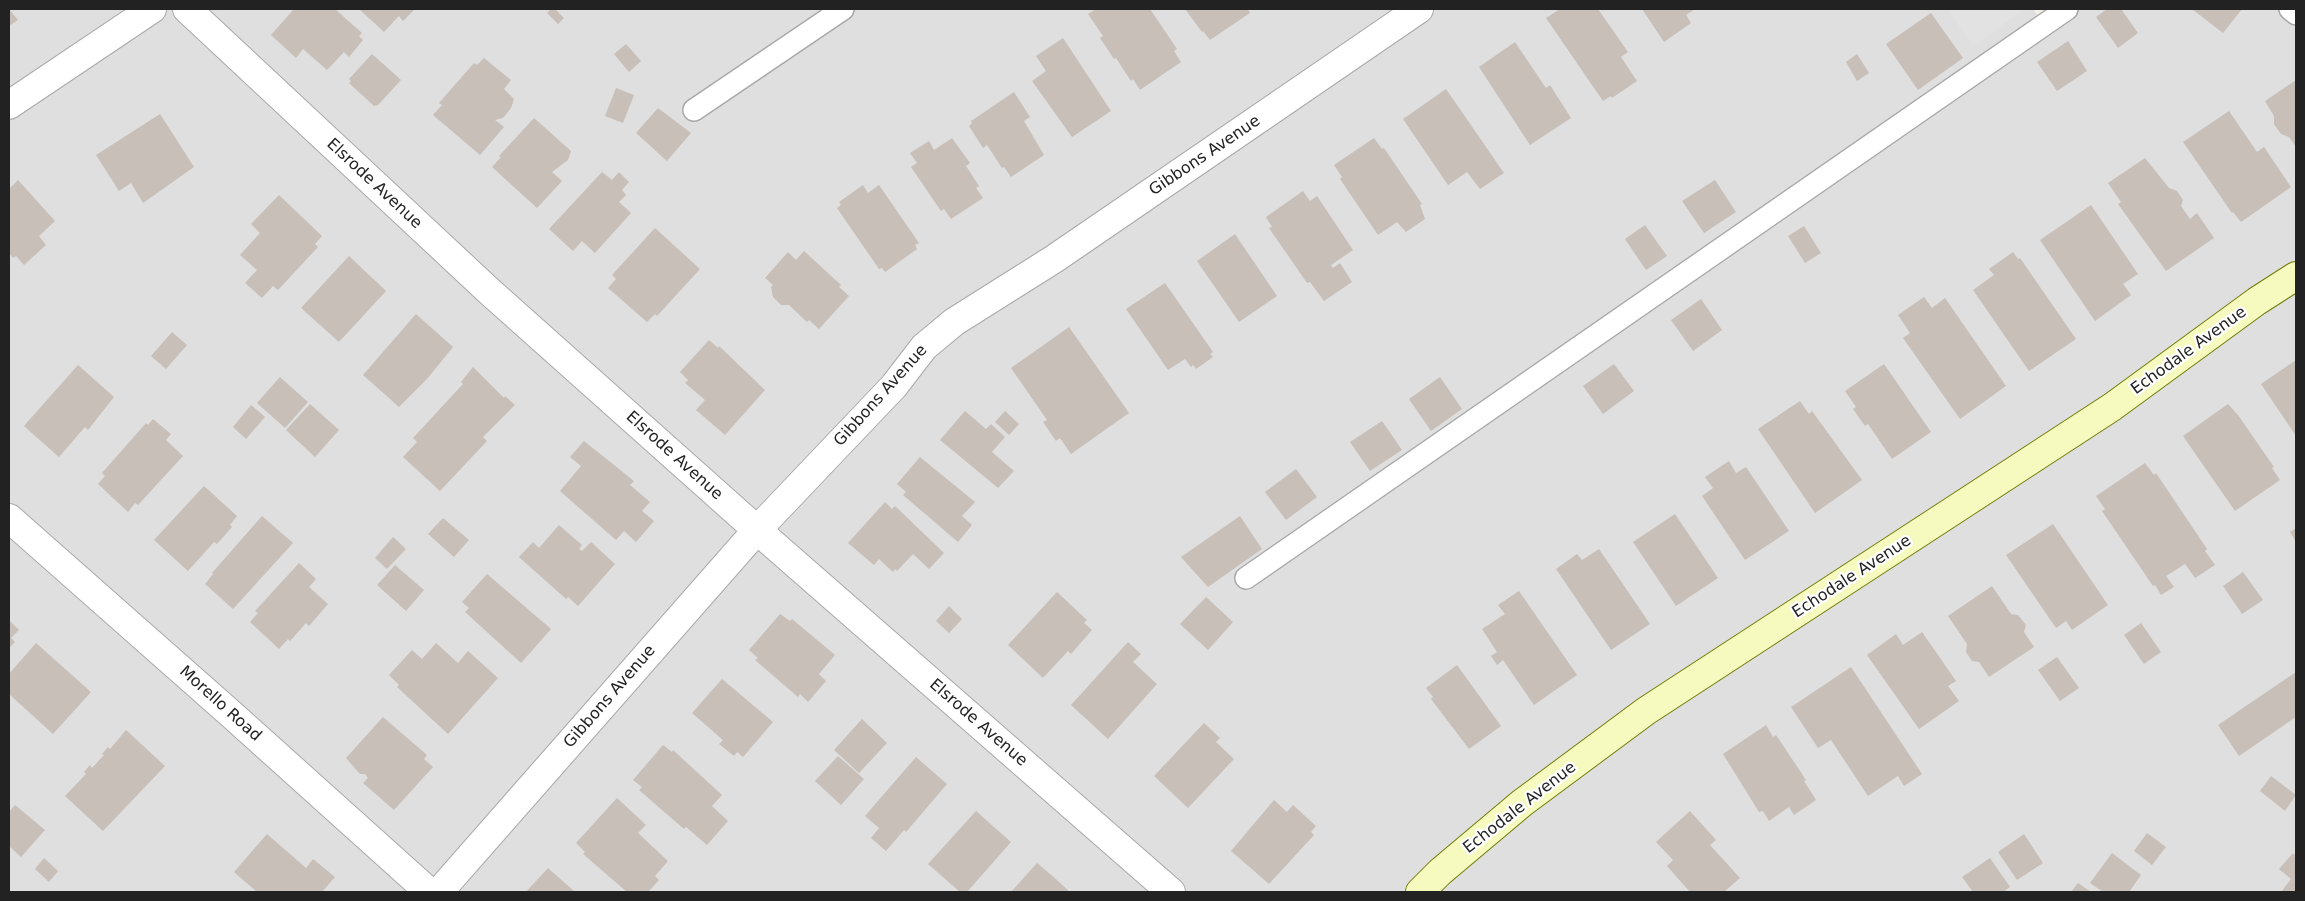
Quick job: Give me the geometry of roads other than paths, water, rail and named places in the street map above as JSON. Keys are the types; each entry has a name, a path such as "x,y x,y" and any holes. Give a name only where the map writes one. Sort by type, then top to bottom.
{"main road":[{"name":"Echodale Avenue","path":"1420,892 1440,872 1522,803 1646,711 2112,407 2258,301 2296,276"}],"street":[{"name":"Elsrode Avenue","path":"187,9 489,291 757,530 1171,892"},
{"name":"Gibbons Avenue","path":"439,892 757,530 894,386 924,347 954,322 1054,259 1419,9"},
{"path":"9,105 138,13"},
{"name":"Morello Road","path":"9,518 429,892"}],"lane":[{"path":"694,110 843,9"},
{"path":"1246,578 2067,9"},
{"path":"2290,9 2296,14"}]}
